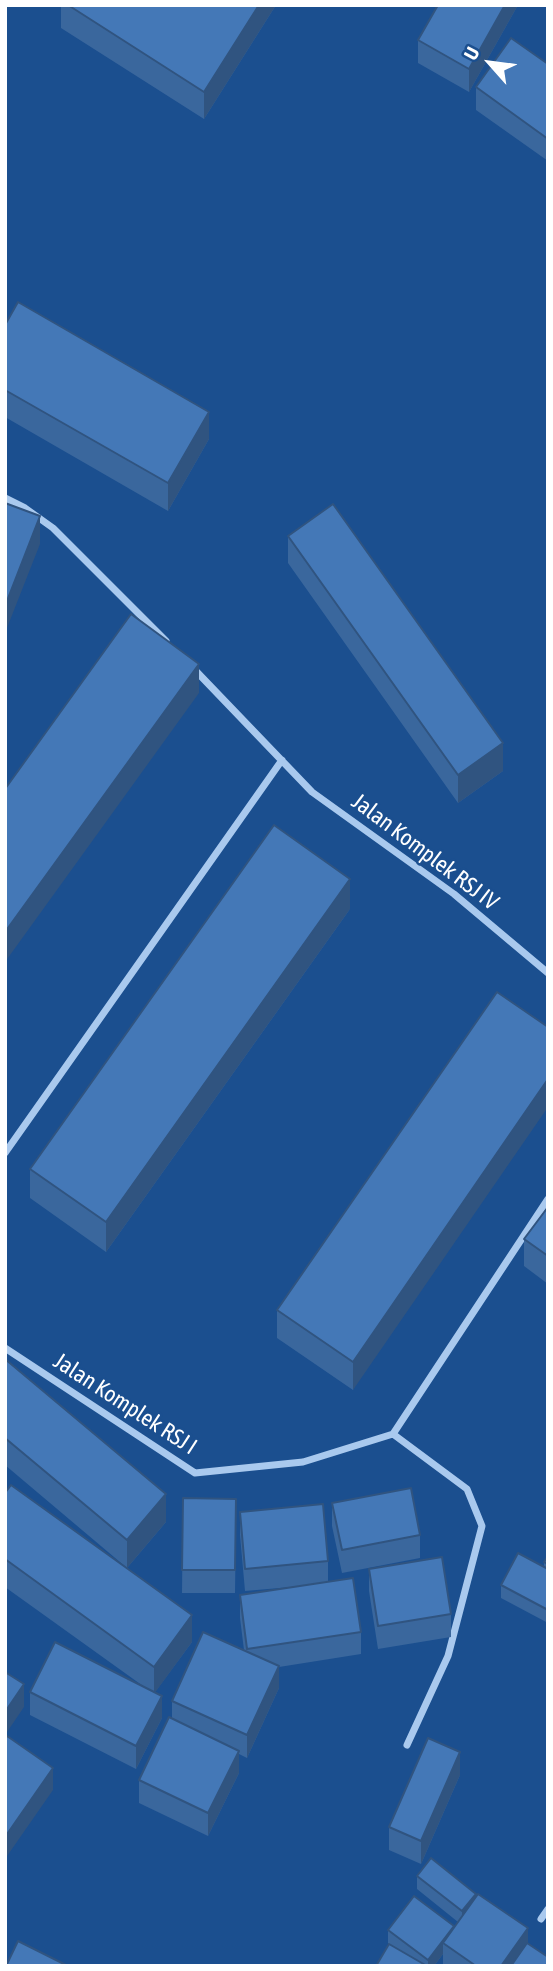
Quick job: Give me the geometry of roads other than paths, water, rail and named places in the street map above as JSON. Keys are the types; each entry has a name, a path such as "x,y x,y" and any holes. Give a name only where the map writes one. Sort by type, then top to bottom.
{"street":[{"path":"5,498 25,508 52,528 176,652"},
{"name":"Jalan Komplek RSJ IV","path":"185,661 312,792 454,894 548,973"},
{"path":"5,1153 282,760"},
{"path":"407,1745 448,1656 482,1526 467,1489 393,1434 548,1199"},
{"name":"Jalan Komplek RSJ I","path":"5,1348 195,1473 303,1462 393,1434"},
{"path":"541,1919 548,1909"}]}
